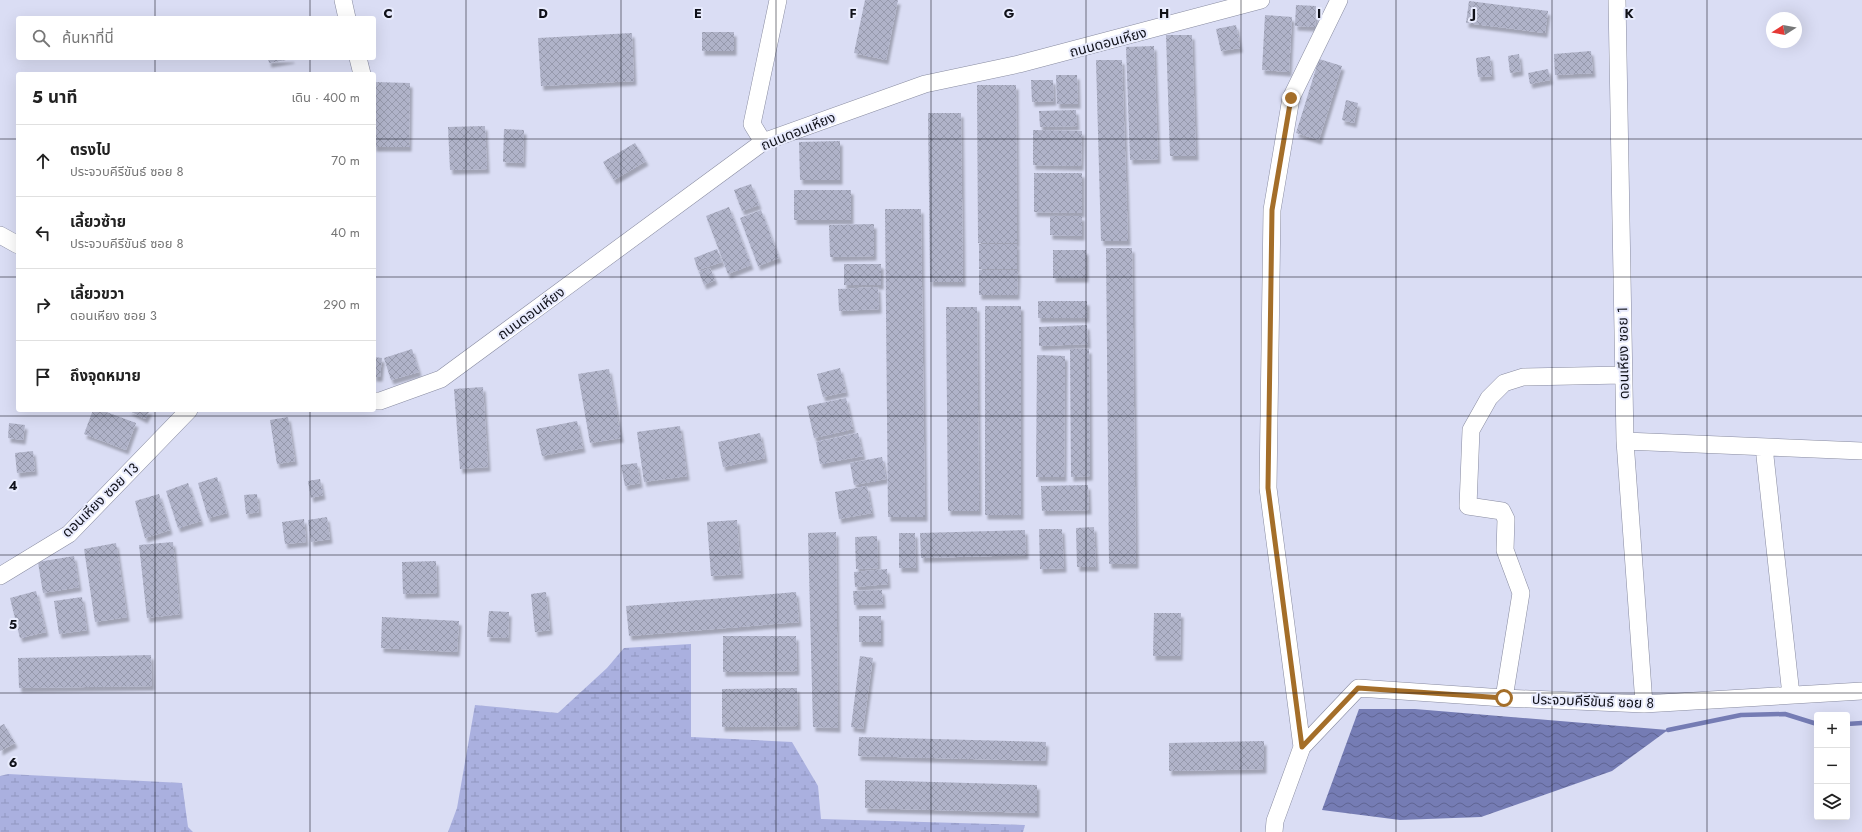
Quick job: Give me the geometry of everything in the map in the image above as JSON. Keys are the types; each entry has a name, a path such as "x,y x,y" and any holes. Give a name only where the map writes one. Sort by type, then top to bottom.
{"street":[{"path":"342,0 346,16"},
{"path":"763,142 752,124 778,0"},
{"name":"ถนนดอนเหียง","path":"376,401 380,401 441,379 763,142 925,84 1019,64 1261,0"},
{"path":"1274,832 1275,821 1302,747 1268,488 1272,210 1291,98 1339,0"},
{"name":"ดอนเหียง ซอย 1","path":"1617,0 1625,441 1644,704"},
{"path":"358,60 362,72"},
{"path":"0,235 16,244"},
{"path":"1504,698 1521,593 1505,550 1506,519 1502,511 1468,506 1471,430 1489,398 1504,382 1523,377 1623,376"},
{"name":"ดอนเหียง ซอย 13","path":"0,576 69,534 187,412"},
{"path":"1625,441 1862,451"},
{"path":"1764,447 1791,695"},
{"name":"ประจวบคีรีขันธ์ ซอย 8","path":"1302,747 1358,688 1504,698 1644,704 1862,691"}],"green space":[{"path":"691,644 691,737 792,742 818,786 821,819 1025,825 1023,832 448,832 457,808 475,705 558,713 607,668 624,648"},
{"path":"8,774 182,783 188,827 193,832 0,832 0,776"}],"water":[{"path":"1359,709 1415,709 1668,730 1612,771 1481,817 1400,820 1322,810"}],"building":[{"path":"865,0 898,0 886,60 854,53"},
{"path":"1469,1 1548,11 1545,33 1466,23"},
{"path":"1296,5 1316,6 1315,27 1295,26"},
{"path":"1265,15 1292,17 1289,72 1262,70"},
{"path":"1236,25 1240,48 1221,51 1216,29"},
{"path":"702,32 734,32 734,51 702,51"},
{"path":"632,33 634,81 541,86 538,38"},
{"path":"1166,35 1192,35 1196,156 1170,156"},
{"path":"1154,46 1158,159 1130,160 1126,47"},
{"path":"1591,51 1593,73 1555,75 1554,54"},
{"path":"1519,54 1521,71 1510,73 1508,56"},
{"path":"1490,56 1492,76 1478,77 1476,58"},
{"path":"1319,59 1342,66 1319,140 1296,133"},
{"path":"268,60 286,60 269,63"},
{"path":"1096,60 1122,60 1128,241 1101,241"},
{"path":"1548,69 1550,80 1530,84 1528,73"},
{"path":"1056,75 1077,75 1078,104 1057,104"},
{"path":"1031,80 1053,80 1054,101 1032,102"},
{"path":"376,82 410,83 409,147 376,147"},
{"path":"977,85 1016,85 1017,243 978,243"},
{"path":"1346,100 1358,103 1354,123 1342,120"},
{"path":"1076,110 1077,126 1040,127 1039,111"},
{"path":"928,113 961,113 963,282 930,282"},
{"path":"485,126 487,169 450,170 448,127"},
{"path":"504,129 524,130 523,163 503,162"},
{"path":"1033,130 1082,131 1081,166 1033,165"},
{"path":"840,141 840,180 800,180 799,142"},
{"path":"635,143 646,161 614,180 603,162"},
{"path":"1034,173 1082,173 1082,213 1034,212"},
{"path":"751,184 759,205 742,211 734,190"},
{"path":"794,190 851,190 851,220 794,220"},
{"path":"729,207 751,265 728,274 706,216"},
{"path":"885,209 921,209 925,517 888,517"},
{"path":"761,210 779,258 758,266 740,218"},
{"path":"1050,216 1082,216 1082,236 1050,235"},
{"path":"874,224 874,256 830,257 829,225"},
{"path":"979,244 1017,244 1017,269 979,269"},
{"path":"1106,248 1132,248 1136,564 1109,564"},
{"path":"717,249 722,262 698,270 694,258"},
{"path":"1053,250 1086,250 1086,278 1053,278"},
{"path":"844,264 881,264 881,285 844,285"},
{"path":"710,268 715,280 704,285 699,272"},
{"path":"979,270 1018,270 1017,295 979,295"},
{"path":"878,287 879,309 839,311 838,289"},
{"path":"1038,301 1087,301 1087,318 1038,318"},
{"path":"985,306 1021,306 1021,515 985,515"},
{"path":"946,307 977,307 979,511 948,511"},
{"path":"1087,325 1088,344 1039,346 1039,327"},
{"path":"412,349 419,372 391,380 384,358"},
{"path":"1070,349 1089,349 1090,476 1071,477"},
{"path":"1037,355 1065,356 1064,477 1036,477"},
{"path":"376,357 382,358 380,377 376,377"},
{"path":"840,368 846,392 823,397 817,374"},
{"path":"609,369 621,438 590,443 578,374"},
{"path":"483,387 488,467 460,469 454,389"},
{"path":"846,398 853,429 814,438 807,406"},
{"path":"92,412 106,412 136,423 126,450 84,434"},
{"path":"132,412 149,412 145,419"},
{"path":"288,417 295,461 277,464 270,420"},
{"path":"577,421 583,448 542,456 536,429"},
{"path":"9,423 25,425 23,440 8,438"},
{"path":"680,426 687,476 644,482 637,432"},
{"path":"760,433 765,458 723,467 718,442"},
{"path":"858,433 863,456 820,464 816,442"},
{"path":"33,451 35,471 17,473 15,453"},
{"path":"882,457 886,479 854,485 850,463"},
{"path":"637,463 640,483 625,486 621,465"},
{"path":"217,477 227,513 208,518 198,483"},
{"path":"320,479 323,495 311,498 308,481"},
{"path":"188,483 201,521 178,528 166,491"},
{"path":"1088,485 1089,510 1042,511 1041,486"},
{"path":"867,486 872,513 839,519 835,492"},
{"path":"159,494 170,530 145,538 135,501"},
{"path":"257,494 259,512 246,514 244,495"},
{"path":"327,517 330,539 311,542 308,520"},
{"path":"304,519 306,542 285,544 282,522"},
{"path":"737,520 741,574 711,576 707,522"},
{"path":"1094,527 1096,567 1077,567 1076,528"},
{"path":"1039,529 1062,529 1064,568 1040,569"},
{"path":"1025,530 1026,555 921,558 920,533"},
{"path":"836,532 838,728 813,727 808,533"},
{"path":"899,533 915,533 916,568 899,568"},
{"path":"877,536 878,568 856,569 855,537"},
{"path":"173,542 180,614 147,618 139,545"},
{"path":"116,543 127,617 95,622 84,549"},
{"path":"74,556 79,587 43,593 38,562"},
{"path":"436,561 437,593 403,594 402,562"},
{"path":"887,569 888,584 855,587 854,572"},
{"path":"882,590 883,604 854,605 853,591"},
{"path":"36,591 46,632 20,638 10,598"},
{"path":"546,592 550,630 535,632 531,594"},
{"path":"796,592 799,622 629,636 626,606"},
{"path":"82,597 87,630 59,634 54,601"},
{"path":"489,611 509,612 508,638 487,637"},
{"path":"1154,613 1181,613 1180,656 1153,656"},
{"path":"859,616 881,616 881,642 859,642"},
{"path":"382,617 459,621 457,652 381,648"},
{"path":"723,636 796,636 797,671 723,672"},
{"path":"151,655 152,686 19,688 18,658"},
{"path":"860,656 873,658 863,729 851,727"},
{"path":"797,688 798,726 722,727 722,689"},
{"path":"4,724 15,743 0,751 0,726"},
{"path":"859,737 1046,742 1045,761 858,756"},
{"path":"1264,741 1264,769 1169,771 1169,743"},
{"path":"865,780 1037,785 1037,813 865,808"}],"waterway":[{"path":"1668,730 1741,715 1785,714 1814,723"},
{"path":"1850,724 1862,723"}],"route":[{"path":"1291,98 1272,210 1268,488 1302,747 1358,688 1504,698"}]}
